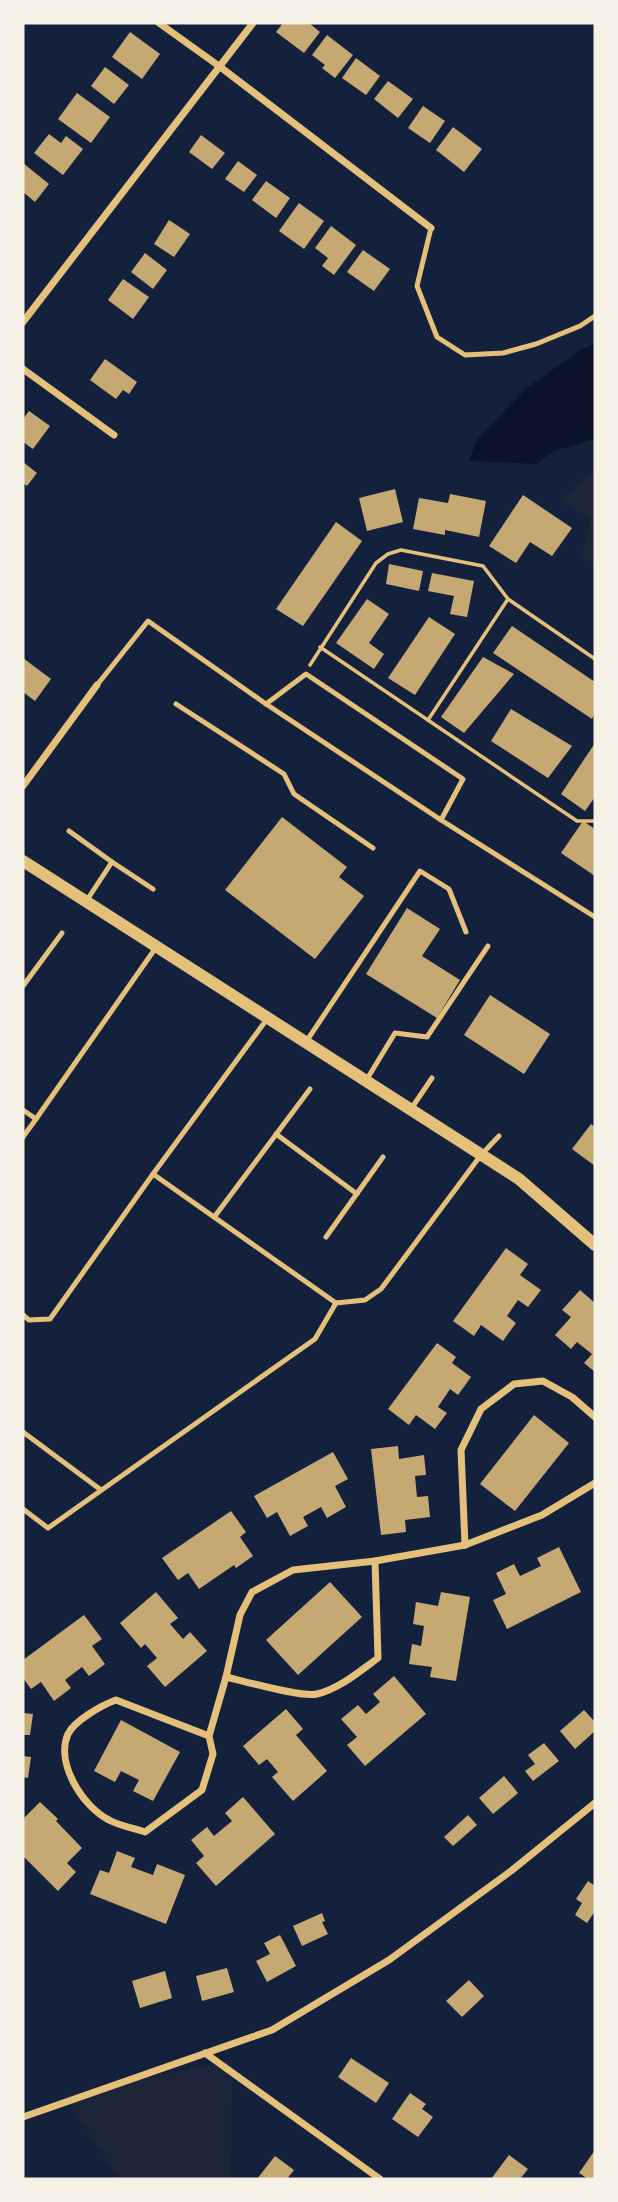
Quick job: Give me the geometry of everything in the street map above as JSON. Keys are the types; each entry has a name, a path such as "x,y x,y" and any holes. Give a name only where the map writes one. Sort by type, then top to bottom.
{"street":[{"path":"159,23 431,229"},
{"path":"23,322 253,23"},
{"path":"23,369 114,435"},
{"path":"23,786 97,685"},
{"path":"23,861 519,1179 595,1245"},
{"path":"465,1545 461,1450 481,1409 514,1384 543,1381 572,1397 595,1417"},
{"path":"209,1736 116,1700 97,1706 68,1733 64,1763 84,1799 108,1820 145,1832 202,1790 213,1754 209,1736 240,1615 252,1592 293,1570 374,1561 465,1545 542,1515 595,1483"},
{"path":"226,1677 316,1695 341,1684 378,1658 374,1561"},
{"path":"23,2117 272,2030 390,1960 511,1871 595,1803"},
{"path":"205,2053 380,2179"}],"lane":[{"path":"431,229 417,286 437,337 465,355 503,354 580,326 595,316"},
{"path":"97,685 148,621 266,704 440,820 595,917"},
{"path":"266,704 306,674 463,779 440,820"},
{"path":"176,704 284,774 294,794 373,848"},
{"path":"69,831 153,889"},
{"path":"87,901 112,862"},
{"path":"306,1042 420,871 449,889 466,932"},
{"path":"23,985 62,933"},
{"path":"23,1137 157,946"},
{"path":"367,1081 395,1032 427,1037 488,946"},
{"path":"23,1315 29,1320 50,1319 269,1017"},
{"path":"411,1109 432,1078"},
{"path":"215,1216 310,1089"},
{"path":"23,1110 36,1119"},
{"path":"276,1135 356,1194"},
{"path":"153,1174 336,1303 365,1300 381,1289 481,1155 499,1136"},
{"path":"326,1237 383,1157"},
{"path":"23,1509 48,1528 315,1339 336,1303"},
{"path":"23,1432 101,1490"}],"path":[{"path":"306,674 312,659 376,563 388,554 401,550 484,566 508,599 595,659"},
{"path":"428,720 508,599"},
{"path":"320,647 577,821 595,821"}],"shaded area":[{"path":"595,344 595,439 554,451 537,464 469,461 477,439 526,389 580,350"},
{"path":"593,471 595,566 581,556 590,520 560,499"},
{"path":"232,2060 231,2179 119,2179 64,2096"}],"building":[{"path":"283,23 309,23 320,32 304,53 276,32"},
{"path":"130,32 160,54 142,79 112,57"},
{"path":"327,35 353,55 335,78 322,68 325,65 312,55"},
{"path":"356,58 380,76 366,95 342,78"},
{"path":"105,67 129,85 114,104 91,86"},
{"path":"388,81 413,99 398,118 374,99"},
{"path":"77,93 110,117 91,143 58,119"},
{"path":"423,106 445,121 430,143 408,128"},
{"path":"453,127 482,149 464,172 436,150"},
{"path":"49,134 61,143 66,136 83,149 63,175 34,153"},
{"path":"201,135 225,153 212,169 189,152"},
{"path":"238,161 257,175 244,192 225,179"},
{"path":"23,163 49,184 35,202 23,192"},
{"path":"266,181 290,198 276,218 252,200"},
{"path":"299,203 324,221 304,249 279,231"},
{"path":"169,220 190,234 174,257 154,244"},
{"path":"331,226 356,245 334,275 322,266 328,258 315,248"},
{"path":"363,250 390,269 374,291 347,272"},
{"path":"145,253 167,270 153,289 131,272"},
{"path":"123,279 149,297 133,319 108,300"},
{"path":"105,359 137,382 129,394 123,390 116,399 90,380"},
{"path":"29,411 50,426 33,449 23,442 23,419"},
{"path":"23,462 37,473 27,486 23,483"},
{"path":"395,489 403,522 367,531 359,498"},
{"path":"450,494 486,501 479,537 445,530 445,535 413,529 419,498 448,503"},
{"path":"523,495 572,528 552,556 530,542 516,563 489,546"},
{"path":"336,522 362,541 303,626 276,609"},
{"path":"389,564 423,571 419,591 386,584"},
{"path":"432,573 474,581 467,617 450,614 454,596 428,591"},
{"path":"367,599 389,614 369,643 384,654 374,669 336,643"},
{"path":"429,617 455,634 415,695 388,678"},
{"path":"512,626 595,682 595,712 592,719 493,653"},
{"path":"483,657 514,674 464,733 441,717"},
{"path":"23,658 51,679 35,701 23,692"},
{"path":"511,709 572,746 548,778 491,741"},
{"path":"595,743 595,797 585,811 561,794"},
{"path":"282,817 347,867 339,877 364,896 315,959 225,890"},
{"path":"583,821 595,829 595,876 561,853"},
{"path":"407,908 440,929 422,956 460,980 437,1018 366,974"},
{"path":"490,995 550,1034 524,1074 464,1035"},
{"path":"591,1124 595,1127 595,1166 572,1149"},
{"path":"506,1248 528,1264 520,1275 541,1290 528,1307 518,1300 507,1316 516,1323 503,1341 481,1325 474,1336 453,1321"},
{"path":"580,1290 595,1303 595,1372 584,1363 592,1354 577,1342 571,1349 555,1335 571,1317 562,1310"},
{"path":"437,1343 456,1357 452,1363 471,1377 458,1395 450,1389 438,1407 447,1413 435,1429 416,1415 409,1425 388,1409"},
{"path":"534,1415 569,1443 515,1511 480,1484"},
{"path":"398,1446 399,1459 424,1455 426,1475 415,1476 417,1497 428,1496 430,1517 405,1520 406,1532 381,1535 371,1449"},
{"path":"333,1452 348,1479 335,1486 346,1507 327,1518 321,1507 303,1517 308,1526 290,1536 277,1512 267,1518 254,1496"},
{"path":"231,1511 246,1532 240,1537 253,1556 236,1568 234,1565 199,1589 188,1573 178,1580 162,1558"},
{"path":"559,1547 581,1592 507,1629 493,1600 506,1594 496,1573 514,1564 520,1576 541,1566 537,1558"},
{"path":"330,1582 362,1617 298,1675 266,1640"},
{"path":"156,1592 178,1618 170,1624 183,1639 190,1632 207,1651 165,1687 147,1666 157,1658 145,1644 141,1648 120,1623"},
{"path":"441,1592 470,1597 456,1681 430,1677 432,1667 409,1664 412,1644 421,1646 424,1626 413,1624 416,1602 438,1606"},
{"path":"84,1615 102,1639 92,1646 105,1664 89,1676 82,1667 65,1680 71,1688 54,1701 41,1682 31,1689 23,1678 23,1660"},
{"path":"394,1676 426,1714 365,1766 347,1745 357,1737 341,1719 358,1705 366,1714 380,1702 373,1694"},
{"path":"286,1709 303,1729 296,1735 327,1771 293,1801 272,1777 278,1772 267,1759 259,1765 243,1746"},
{"path":"584,1710 595,1722 595,1731 575,1749 560,1731"},
{"path":"23,1713 33,1714 30,1735 23,1735"},
{"path":"121,1720 180,1752 153,1801 133,1791 139,1780 121,1771 115,1782 94,1771"},
{"path":"544,1743 559,1761 533,1781 525,1771 535,1764 528,1755"},
{"path":"23,1756 31,1757 28,1778 23,1777"},
{"path":"504,1776 518,1793 493,1814 479,1798"},
{"path":"243,1797 275,1834 216,1886 196,1863 204,1856 191,1840 207,1827 214,1836 232,1821 225,1813"},
{"path":"40,1802 82,1848 67,1863 76,1872 58,1891 23,1856 23,1816 24,1818"},
{"path":"468,1815 477,1825 453,1846 444,1837"},
{"path":"117,1851 135,1858 131,1867 153,1875 157,1864 185,1875 166,1924 90,1894 100,1870 109,1873"},
{"path":"588,1881 595,1886 595,1911 587,1923 575,1915 582,1903 576,1899"},
{"path":"322,1913 325,1921 322,1922 328,1934 302,1946 293,1926"},
{"path":"280,1935 296,1966 267,1982 256,1961 270,1954 264,1943"},
{"path":"227,1968 234,1992 202,2001 196,1976"},
{"path":"165,1971 172,1998 140,2008 132,1981"},
{"path":"469,1980 484,1996 462,2017 446,2001"},
{"path":"351,2058 389,2083 376,2103 338,2077"},
{"path":"410,2093 426,2104 422,2109 433,2117 418,2137 392,2119"},
{"path":"595,2150 595,2179 588,2179 579,2173"},
{"path":"509,2155 528,2169 520,2179 491,2179"},
{"path":"275,2156 294,2170 287,2179 257,2179"}]}
